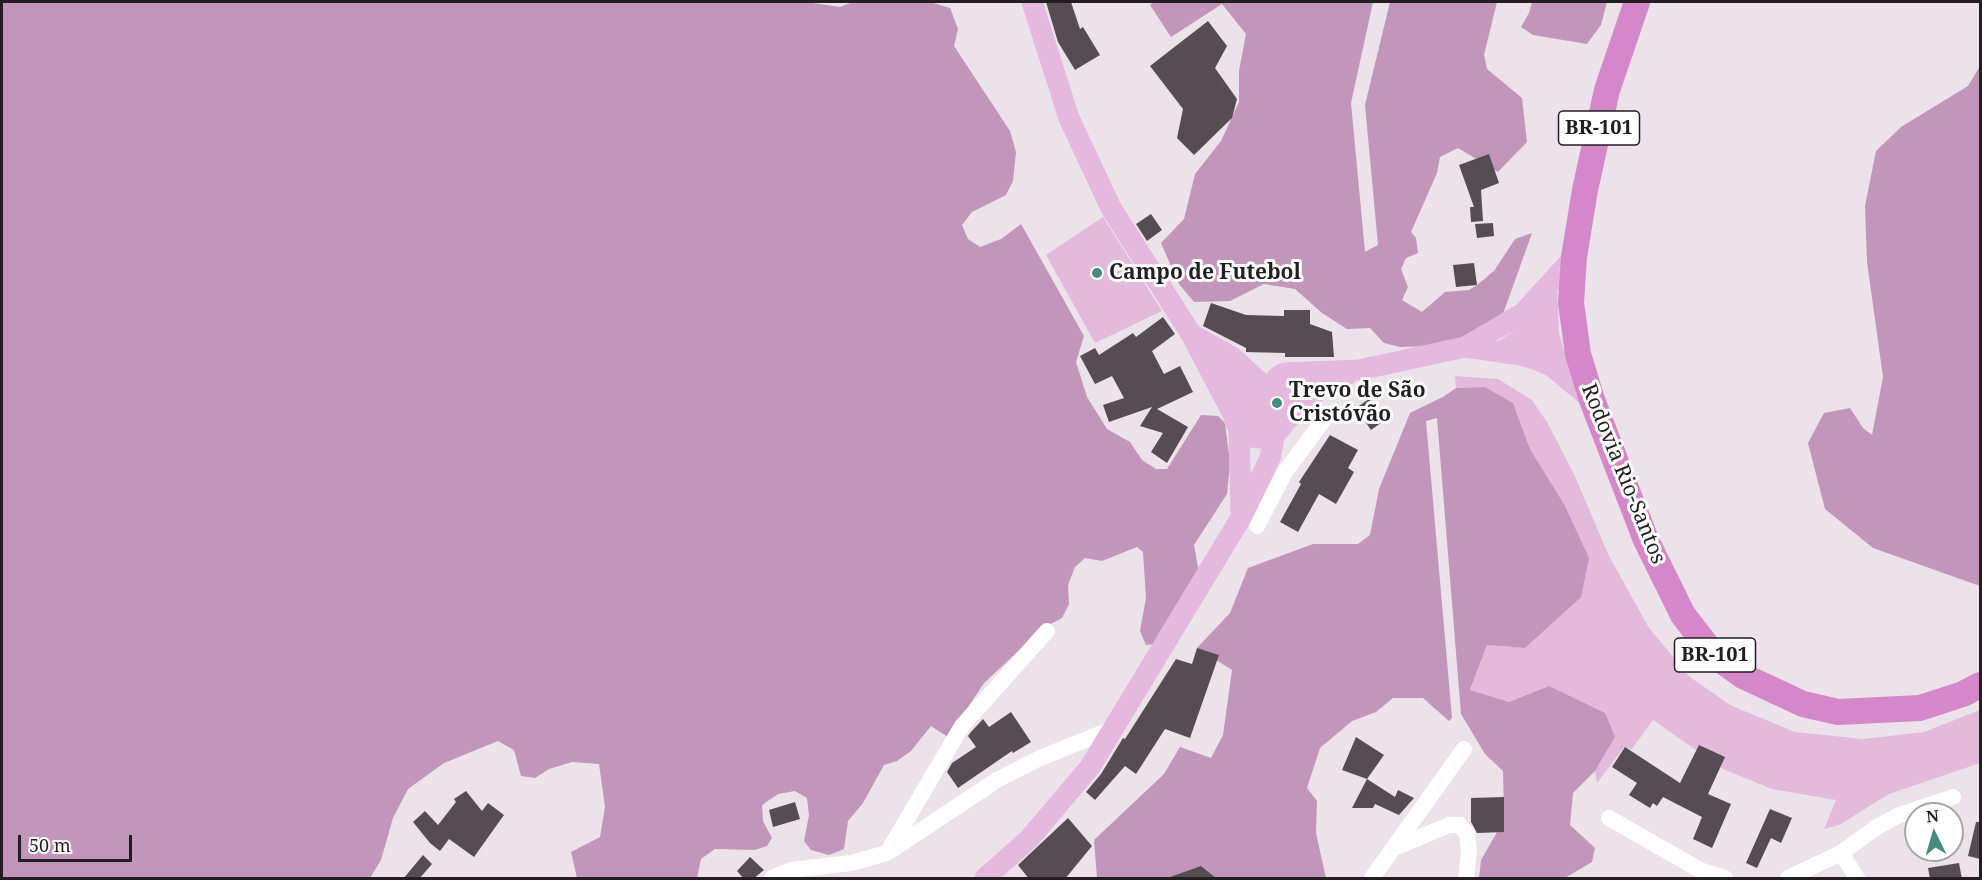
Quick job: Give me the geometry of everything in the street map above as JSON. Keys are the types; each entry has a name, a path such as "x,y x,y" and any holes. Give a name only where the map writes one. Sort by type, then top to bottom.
{"highway":[{"name":"Rodovia Rio-Santos","path":"1637,2 1607,90 1585,190 1574,257 1571,303 1574,330 1592,400 1646,540 1683,615 1714,655 1743,676 1803,705 1838,712 1920,708 1963,694 1980,685"}],"main road":[{"path":"1032,2 1069,118 1111,208 1191,334 1236,421 1252,437 1260,438 1279,428 1322,387 1359,370"},
{"path":"1249,521 1236,421 1236,399 1247,387 1268,386 1284,374 1359,370 1465,347 1523,314 1574,257"},
{"path":"985,879 1053,814 1090,767 1249,521 1277,465 1279,428 1286,415 1284,399 1232,357 1191,334"},
{"path":"1465,347 1521,355 1537,360 1552,367 1592,400"}],"street":[{"path":"1277,465 1328,414"},
{"path":"887,853 962,726 1047,631"},
{"path":"772,879 791,870 851,863 887,853 998,780 1040,758 1115,728"},
{"path":"1372,879 1464,749"},
{"path":"1788,879 1841,853 1899,815 1953,797"},
{"path":"1609,818 1700,870 1725,879"},
{"path":"1395,848 1449,825 1460,825 1467,834 1469,851 1466,879"},
{"path":"1841,853 1857,879"}],"shaded area":[{"path":"2,2 806,2 840,7 853,2 930,2 950,8 958,29 954,46 1010,131 1016,152 1013,181 1006,195 972,212 962,225 968,239 980,247 1001,239 1021,224 1084,336 1076,362 1087,397 1107,429 1130,442 1142,460 1156,469 1167,469 1201,415 1218,416 1225,423 1230,463 1227,494 1194,545 1199,573 1154,644 1146,645 1140,631 1146,598 1143,552 1137,547 1102,561 1085,558 1075,567 1068,585 1069,604 1062,618 1043,628 984,683 948,737 931,726 911,751 897,761 884,765 863,803 848,821 844,849 829,855 811,850 804,841 809,815 807,798 795,791 778,794 762,805 763,821 772,838 767,846 755,850 715,849 701,859 697,878 577,878 571,852 600,837 605,807 599,764 572,762 549,769 535,778 521,776 514,750 498,741 444,763 408,789 393,818 381,860 370,878 2,878"},
{"path":"1154,2 1373,2 1351,103 1365,252 1378,245 1365,105 1390,2 1497,2 1484,55 1487,69 1522,98 1527,142 1498,172 1458,148 1440,157 1437,173 1411,232 1416,238 1418,253 1406,258 1401,269 1408,287 1402,300 1422,312 1445,292 1469,290 1477,285 1494,271 1515,239 1532,233 1503,314 1457,341 1434,346 1400,347 1384,343 1370,328 1347,329 1322,313 1295,289 1264,284 1230,301 1194,302 1179,284 1161,243 1184,219 1195,174 1221,141 1239,102 1239,71 1246,34 1222,4 1171,37 1150,5"},
{"path":"1532,2 1607,2 1601,25 1587,44 1533,35 1521,27"},
{"path":"1980,66 1980,586 1873,548 1825,509 1808,443 1824,413 1850,408 1863,428 1872,435 1883,377 1867,262 1865,206 1876,151 1901,127 1968,86"},
{"name":"Campo de Futebol","path":"1103,217 1162,311 1095,343 1046,255"},
{"path":"1557,285 1559,333 1569,367 1496,343 1526,322"},
{"path":"1218,359 1250,378 1233,393 1213,361"},
{"path":"1455,376 1498,379 1532,400 1547,422 1574,474 1609,556 1649,628 1690,677 1730,705 1795,732 1863,739 1924,732 1980,710 1980,763 1889,794 1839,825 1824,829 1836,800 1772,789 1723,769 1653,720 1632,749 1624,747 1597,783 1595,771 1615,737 1549,686 1509,702 1470,691 1487,645 1525,648 1564,504 1530,449 1513,403 1485,387 1456,388"},
{"path":"1485,387 1513,403 1530,449 1564,504 1589,558 1581,597 1525,648 1487,645 1470,690 1509,702 1549,686 1605,713 1615,737 1595,771 1573,793 1570,825 1595,848 1592,862 1565,878 1479,878 1481,860 1496,834 1504,813 1503,771 1485,754 1461,714 1437,418 1426,421 1452,718 1449,721 1423,698 1393,698 1376,712 1352,721 1320,748 1307,788 1317,801 1316,833 1326,878 1097,878 1094,840 1164,774 1180,747 1211,758 1223,735 1232,670 1197,648 1230,613 1248,568 1313,544 1358,544 1370,535 1379,489 1410,413 1456,388"},
{"path":"1260,392 1273,398 1279,411 1273,424 1260,430 1247,424 1241,411 1247,398"}],"building":[{"path":"1046,2 1071,2 1080,29 1083,27 1100,55 1075,70 1058,42"},
{"path":"1208,21 1227,46 1215,68 1237,99 1232,118 1194,155 1177,138 1183,109 1150,66"},
{"path":"1489,154 1499,183 1481,190 1483,221 1471,222 1470,207 1474,207 1459,165"},
{"path":"1151,214 1162,230 1147,241 1136,224"},
{"path":"1493,223 1494,236 1477,238 1475,224"},
{"path":"1474,263 1477,285 1456,287 1453,265"},
{"path":"1211,303 1246,315 1284,316 1284,310 1310,310 1310,324 1332,332 1334,357 1285,357 1285,353 1246,352 1246,348 1203,326"},
{"path":"1163,317 1175,334 1152,351 1164,374 1180,366 1193,392 1157,409 1188,427 1167,463 1151,452 1163,433 1140,426 1152,407 1109,422 1103,405 1124,398 1112,376 1095,384 1080,356 1095,348 1099,355 1133,333 1136,337"},
{"path":"1369,399 1385,420 1371,430 1356,408"},
{"path":"1330,435 1358,450 1348,468 1354,472 1336,504 1319,494 1298,532 1280,522 1301,484 1299,482"},
{"path":"1197,648 1219,655 1190,738 1165,729 1136,774 1125,766 1095,800 1086,792 1101,774 1123,738 1125,739 1176,659 1192,664"},
{"path":"1011,712 1031,742 1013,753 1012,751 958,788 947,772 952,763 976,747 968,736 983,719 989,727"},
{"path":"1356,737 1384,755 1367,779 1342,770"},
{"path":"1699,745 1725,757 1708,794 1731,804 1712,848 1693,839 1702,817 1663,797 1657,806 1653,803 1650,808 1629,795 1637,783 1612,767 1625,747 1680,783"},
{"path":"1367,779 1395,797 1398,790 1414,798 1399,815 1375,804 1373,808 1352,808"},
{"path":"466,791 482,811 488,803 504,815 474,857 449,839 440,851 430,843 413,822 425,811 438,825 456,802 454,799"},
{"path":"1504,797 1504,832 1477,833 1471,822 1471,798"},
{"path":"795,802 800,819 773,827 769,810"},
{"path":"1770,809 1792,818 1781,843 1771,838 1757,868 1746,863"},
{"path":"1068,818 1092,846 1065,879 1029,879 1018,865"},
{"path":"1976,822 1980,822 1980,859 1968,856"},
{"path":"423,855 432,864 419,879 403,879"},
{"path":"750,857 764,870 753,879 744,879 737,871"},
{"path":"1959,863 1962,879 1930,879 1928,868"},
{"path":"1201,866 1217,879 1170,879 1170,877"}],"place":[{"name":"Campo de Futebol","path":"1097,273"},
{"name":"Trevo de São Cristóvão","path":"1277,403"}]}
